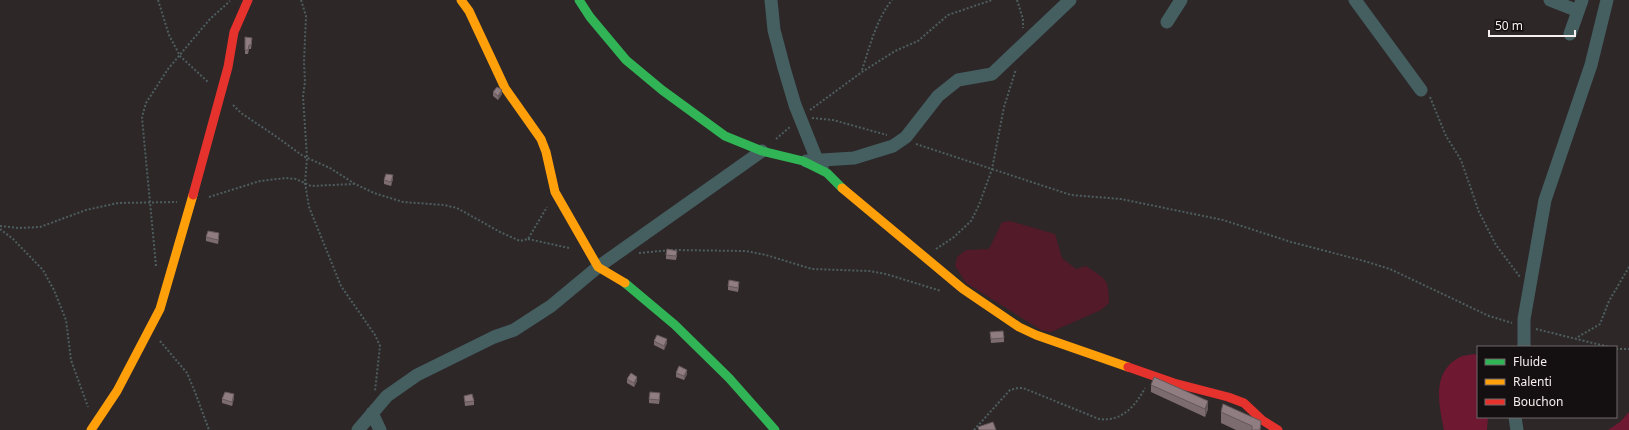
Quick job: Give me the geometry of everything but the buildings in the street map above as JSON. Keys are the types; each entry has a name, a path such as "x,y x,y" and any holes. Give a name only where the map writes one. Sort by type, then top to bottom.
{"street":[{"path":"92,429 117,391 160,310 187,219 228,67 234,32 248,0"},
{"path":"461,0 469,11 505,88 541,139 546,152 555,192 598,267 624,282 675,325 729,378 775,430"},
{"path":"472,0 478,32"},
{"path":"772,0 774,30 800,118 817,160 827,173 848,194 963,289 1019,327 1174,383 1228,397 1244,403 1262,420 1278,430"},
{"path":"802,161 854,158 893,146 902,140 938,96 958,80 992,74 1070,0"},
{"path":"1167,22 1181,0"},
{"path":"1355,0 1425,92"},
{"path":"1550,0 1580,6 1570,34"},
{"path":"1524,346 1524,326 1545,200 1591,65 1607,0"},
{"path":"578,1 626,60 725,136 762,151 802,161 827,173"},
{"path":"358,430 387,396 417,375 494,337 514,330 551,306 598,267 762,151"},
{"path":"372,413 380,430"},
{"path":"1515,418 1517,430"}],"path":[{"path":"158,0 169,35 180,56 241,113 307,158 330,168 355,184 374,193 403,202 444,205 457,208 500,232 520,241 528,239 590,253"},
{"path":"156,271 142,117 146,103 168,69 210,19 231,0"},
{"path":"302,0 306,16 304,62 305,82 303,96 307,158 305,183 308,207 341,286 375,335 380,346 375,392"},
{"path":"862,72 874,31 892,0"},
{"path":"762,151 800,118 862,72 895,51 918,41 948,15 992,0"},
{"path":"1017,0 1023,19 1023,45"},
{"path":"925,258 954,237 971,221 979,205 992,169 1004,107 1017,66"},
{"path":"1425,92 1446,136 1461,160 1479,212 1496,244 1530,290"},
{"path":"800,118 815,117 833,120 902,140 1071,195 1121,199 1223,220 1291,242 1364,260 1390,269 1489,316 1605,346"},
{"path":"528,239 555,192"},
{"path":"0,230 13,239 43,270 54,290 66,320 71,360 90,413 92,429"},
{"path":"636,253 672,250 746,251 766,255 812,269 869,271 886,274 945,292"},
{"path":"1577,338 1600,324 1609,301 1629,267"},
{"path":"150,329 187,373 208,430"},
{"path":"1617,349 1629,349"},
{"path":"974,430 1010,390 1018,388 1023,388 1099,419 1107,420 1117,418 1127,412 1138,401 1150,374"}],"shaded area":[{"path":"1010,221 1055,234 1062,258 1076,269 1086,266 1105,280 1108,289 1109,303 1101,310 1051,332 1041,330 966,283 955,266 957,257 966,250 989,249 1002,222"},
{"path":"1475,354 1477,356 1477,418 1488,418 1487,430 1444,430 1439,400 1441,380 1451,363 1462,356"},
{"path":"1629,412 1629,430 1608,430 1620,422"}],"traffic: fast":[{"path":"579,0 590,17 626,60 662,90 725,136 762,151 803,161 827,173 842,188"},
{"path":"625,283 675,325 729,378 775,430"}],"traffic: slow":[{"path":"461,0 469,11 505,88 541,139 546,152 555,192 598,267 625,283"},
{"path":"842,188 963,289 1019,327 1036,335 1128,367"},
{"path":"91,430 117,391 160,309 193,195"}],"traffic: jam":[{"path":"193,195 228,67 234,32 248,0"},
{"path":"1128,367 1174,383 1228,397 1244,403 1262,420 1278,430"}]}
